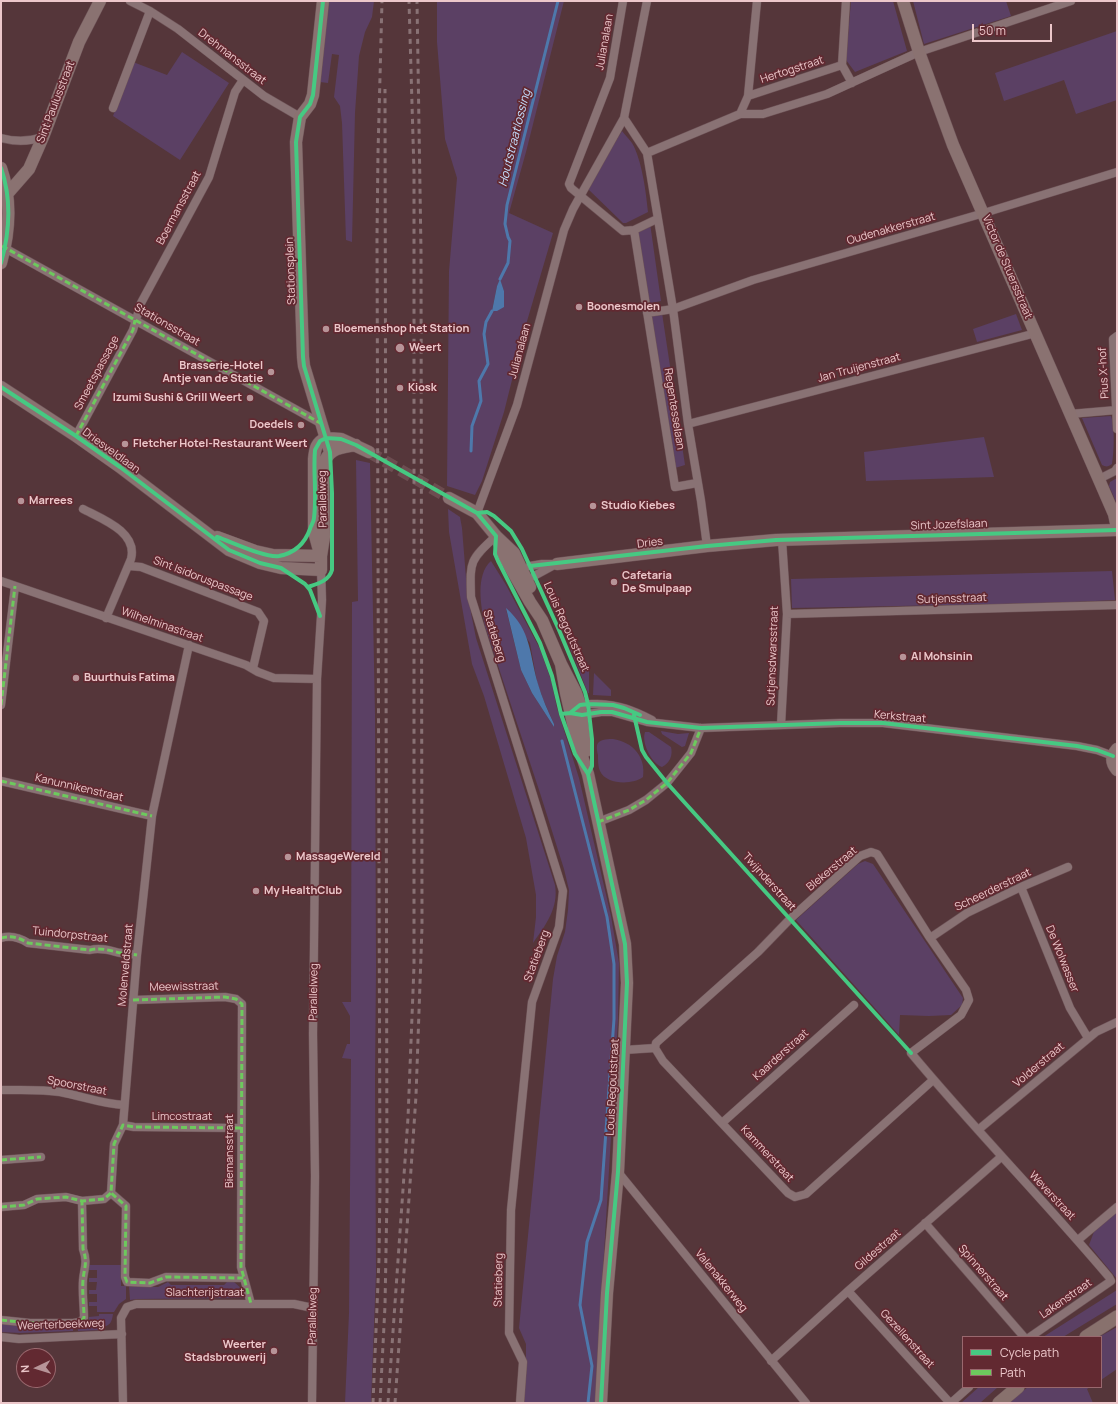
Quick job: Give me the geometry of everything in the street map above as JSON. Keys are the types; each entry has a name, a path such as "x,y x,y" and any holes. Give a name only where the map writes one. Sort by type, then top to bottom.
{"main road":[{"path":"1088,1336 1117,1317"},
{"path":"999,1403 1017,1388"}],"street":[{"name":"Sint Paulusstraat","path":"4,194 28,169 43,137 80,42 100,1"},
{"name":"Drehmansstraat","path":"130,1 150,11 178,29 264,96 300,117"},
{"name":"Stationsplein","path":"323,1 313,95 310,104 300,117 296,142 303,357 304,366 326,438"},
{"name":"Julianalaan","path":"581,195 571,188 569,184 610,78 623,1"},
{"name":"Julianalaan","path":"477,513 517,405 564,230 581,195 624,118 646,1"},
{"path":"740,114 748,96 757,1"},
{"path":"846,1 842,65 852,83"},
{"name":"Victor de Stuersstraat","path":"903,1 919,52 953,146 984,213 1114,514 1117,529"},
{"path":"647,153 740,114 763,114 827,94 919,52 1071,1"},
{"path":"113,108 150,11"},
{"name":"Hertogstraat","path":"748,96 842,65"},
{"name":"Boermansstraat","path":"136,320 140,303 209,177 235,92 243,80"},
{"name":"Regentesselaan","path":"624,118 647,153 672,309 697,483 704,519 706,546"},
{"path":"1,138 19,141 33,140 43,137"},
{"path":"1,168 4,194 9,213 9,230 3,247 1,263"},
{"name":"Oudenakkerstraat","path":"672,309 753,280 984,213 1117,172"},
{"path":"581,195 622,231 634,230 657,219"},
{"name":"Regentesselaan","path":"634,230 676,487 697,483"},
{"name":"Stationsstraat","path":"3,247 322,424"},
{"path":"647,313 672,309"},
{"name":"Smeetspassage","path":"76,436 133,330 136,320"},
{"name":"Jan Truijenstraat","path":"688,424 1036,333"},
{"name":"Pius X-hof","path":"1117,336 1113,339 1117,410"},
{"name":"Driesveldlaan","path":"1,386 120,467 229,550 260,563 281,568 321,570"},
{"path":"1070,414 1117,410 1117,429"},
{"path":"356,445 330,452 326,438 341,439 356,445 369,452"},
{"name":"Parallelweg","path":"321,556 314,532 314,460 317,444 326,438"},
{"name":"Parallelweg","path":"312,1403 316,1176 313,1034 317,679 322,600 321,556 324,537 323,466 330,452"},
{"path":"1099,480 1115,471 1117,468"},
{"name":"Louis Regoutstraat","path":"449,498 477,513 496,536 505,558 526,574 536,599 542,620 561,664 566,693 577,711 578,745 588,774 625,944 627,983 618,1172 607,1293 601,1403"},
{"path":"83,509 109,523 126,535 131,544 133,554 129,566 106,618"},
{"name":"Sint Jozefslaan","path":"782,540 1117,529"},
{"name":"Driesveldlaan","path":"208,533 255,551 273,555 321,556"},
{"name":"Statieberg","path":"496,536 479,551 474,558 470,570 471,597 564,891 559,927 532,1002 511,1210 509,1333 523,1362 520,1403"},
{"name":"Dries","path":"526,574 542,564 557,564 706,546 782,540"},
{"name":"Sutjensdwarsstraat","path":"781,725 787,614 782,540"},
{"name":"Sint Isidoruspassage","path":"129,566 141,567 258,612 264,621 253,668"},
{"name":"Wilhelminastraat","path":"1,581 189,645 253,668 258,672 274,678 317,679"},
{"path":"1,705 3,668 15,586"},
{"name":"Sutjensstraat","path":"787,614 1117,605"},
{"name":"Molenveldstraat","path":"111,1193 114,1144 123,1125 137,954 152,816 189,645"},
{"name":"Kerkstraat","path":"577,711 612,712 647,722 701,728 840,722 883,722 1077,746 1115,753"},
{"path":"598,822 629,810 646,800 667,783 691,753 701,728"},
{"path":"1115,753 1113,763 1117,770"},
{"name":"Kanunnikenstraat","path":"1,781 152,816"},
{"name":"Blekerstraat","path":"655,1048 656,1043 758,952 790,919 860,856 870,852 877,854 930,938 966,990 969,1000 961,1015 911,1053 933,1080"},
{"name":"Scheerderstraat","path":"930,938 967,913 1021,887 1068,867"},
{"name":"De Wolwasser","path":"1021,887 1070,1008 1088,1038"},
{"name":"Tuindorpstraat","path":"1,938 6,936 20,938 28,943 90,950 97,948 120,953 137,954"},
{"name":"Meewisstraat","path":"133,1000 225,997 236,999"},
{"name":"Biemansstraat","path":"236,999 242,1004 241,1268 251,1304"},
{"name":"Kaarderstraat","path":"722,1123 854,1004"},
{"name":"Volderstraat","path":"978,1130 1088,1038 1096,1032 1117,1022"},
{"path":"624,1050 655,1048"},
{"name":"Kammerstraat","path":"655,1048 663,1061 788,1193 795,1197 806,1194 933,1080"},
{"path":"933,1080 978,1130"},
{"name":"Spoorstraat","path":"1,1090 59,1092 85,1097 108,1104 124,1105"},
{"name":"Limcostraat","path":"123,1125 134,1127 241,1128"},
{"name":"Weverstraat","path":"978,1130 1078,1240 1109,1277"},
{"path":"1,1160 41,1157"},
{"name":"Gildestraat","path":"771,1361 925,1222 1001,1157"},
{"name":"Valenakkerweg","path":"618,1172 771,1361 801,1401"},
{"path":"1,1206 24,1205 37,1199 66,1197 82,1201 104,1199 111,1193 126,1206 125,1277 127,1282 150,1283 166,1277 244,1278"},
{"path":"1,1320 30,1323 73,1323 80,1322 84,1318 83,1279 86,1256 83,1249 82,1201"},
{"path":"1078,1240 1117,1207"},
{"name":"Spinnerstraat","path":"925,1222 1023,1336"},
{"name":"Lakenstraat","path":"1031,1336 1111,1281 1109,1277"},
{"name":"Gezellenstraat","path":"848,1291 950,1403"},
{"name":"Slachterijstraat","path":"122,1334 121,1318 127,1307 136,1304 294,1304 313,1308"},
{"path":"122,1334 123,1403"},
{"name":"Weerterbeekweg","path":"1,1337 19,1339 122,1334"},
{"path":"950,1403 968,1388"}],"shaded area":[{"path":"329,1 374,1 372,17 365,32 359,56 355,113 352,242 346,240 342,123 340,106 334,97 339,55 332,54 328,83 320,82"},
{"path":"437,1 564,1 509,213 553,233 525,328 504,412 482,481 475,495 447,486 449,271 457,178 445,139 437,42","holes":["500,280 504,291 492,311 497,286"]},
{"path":"851,1 893,1 907,51 855,72 846,60"},
{"path":"913,1 1006,1 1011,16 924,44"},
{"path":"1117,31 1117,100 1076,114 1064,80 1004,101 995,73"},
{"path":"182,52 229,83 180,160 113,116 133,62 167,75"},
{"path":"622,131 632,143 641,167 648,212 626,223 623,223 587,188"},
{"path":"650,223 661,301 647,304 638,231"},
{"path":"662,313 685,465 675,468 650,317"},
{"path":"1016,314 1022,330 977,342 973,329"},
{"path":"1111,416 1114,433 1113,459 1112,464 1106,466 1102,465 1082,418"},
{"path":"984,437 994,477 866,481 864,452"},
{"path":"356,460 370,463 375,714 376,1273 371,1403 345,1403 349,1313 351,1059 342,1058 347,1044 350,1044 350,1016 342,1002 351,1002 352,602 358,601"},
{"path":"1117,478 1117,504 1109,486 1110,482"},
{"path":"448,509 460,517 466,578 476,638 555,885 556,893 553,909 533,943 536,917 536,895 526,838 484,696 472,664 449,532"},
{"path":"491,561 506,585 540,649 551,680 557,708 579,778 611,916 619,963 618,1020 595,1403 524,1403 526,1344 519,1328 553,979 557,956 565,932 569,890 564,869 540,793 485,626 480,592 483,574","holes":["506,609 530,643 537,682 554,727 532,693 521,670"]},
{"path":"1112,571 1115,600 1055,603 792,608 791,579"},
{"path":"569,645 589,666 589,693 588,693"},
{"path":"594,673 611,690 611,696 593,695"},
{"path":"661,731 678,734 689,733 685,746 682,747 662,734"},
{"path":"645,732 649,732 671,747 672,753 670,758 662,767 651,758 648,752 644,737"},
{"path":"613,739 627,743 637,752 642,763 643,770 643,777 639,780 620,782 603,776 598,763 597,746 601,741"},
{"path":"865,861 873,864 963,998 962,1005 951,1015 900,1015 899,1035 796,920 858,864"},
{"path":"1117,1211 1117,1279 1089,1245 1095,1229"},
{"path":"89,1265 121,1265 121,1286 126,1286 126,1299 119,1304 114,1312 97,1312 97,1306 89,1306 89,1302 97,1302 97,1294 89,1294 89,1290 96,1290 97,1282 89,1282 89,1278 97,1278 97,1270 89,1270"},
{"path":"168,1282 171,1285 224,1285 227,1282 234,1282 242,1289 244,1298 130,1300 129,1286 158,1287"},
{"path":"1117,1290 1117,1304 1065,1336 1045,1336"},
{"path":"99,1314 113,1314 110,1323 107,1326 102,1327 102,1330 78,1331 78,1327 85,1327 88,1324 89,1317 99,1316"},
{"path":"1,1323 31,1327 73,1327 73,1331 20,1333 1,1332"},
{"path":"1117,1327 1117,1369 1102,1379 1102,1336 1101,1336"},
{"path":"978,1388 997,1388 980,1403 961,1403"},
{"path":"1027,1388 1088,1388 1087,1389 1093,1403 1007,1403"}],"water":[{"path":"500,279 504,291 504,307 497,311 492,311 497,286"},
{"path":"506,608 521,625 525,634 535,673 554,727 532,693 521,670"}],"waterway":[{"name":"Houtstraatlossing","path":"500,279 508,263 510,241 505,224 507,205 558,1"},
{"name":"Houtstraatlossing","path":"471,451 472,426 481,401 479,381 488,364 484,334 486,322 492,311"},
{"name":"Houtstraatlossing","path":"562,741 607,917 614,964 614,1019 601,1200 587,1242 580,1305 592,1366 588,1403"}],"tunnel":[{"path":"369,452 449,498"}],"railway":[{"path":"373,1403 379,1259 380,1184 377,238 382,1"},
{"path":"388,1403 408,1118 414,966 414,172 409,1"},
{"path":"395,1403 416,1096 422,927 421,251 417,1"},
{"path":"380,1403 385,1306 387,1197 385,89"}],"marked path":[{"path":"2,246 322,424"},
{"path":"76,436 133,330 135,320"},
{"path":"1,705 15,586"},
{"path":"598,822 629,810 646,800 667,783 691,753 701,728"},
{"path":"1,781 152,816"},
{"path":"1,938 12,937 19,938 28,943 90,950 102,949 137,955"},
{"path":"133,1000 225,997 236,999 242,1004 241,1267 251,1304"},
{"path":"241,1128 134,1127 123,1125 114,1144 111,1193 126,1206 125,1277 127,1282 150,1283 166,1277 244,1278"},
{"path":"1,1160 41,1157"},
{"path":"1,1207 24,1205 37,1199 66,1197 82,1201 104,1199 111,1193"},
{"path":"1,1320 30,1323 73,1323 80,1322 84,1318 83,1276 85,1262 83,1249 82,1201"}],"cycle path":[{"path":"308,587 319,583 328,577 332,570 332,493 330,452 304,366 303,357 296,142 300,117 310,104 313,95 323,1"},
{"path":"1,168 5,180 8,204 8,227 1,263"},
{"path":"1,387 120,467 229,550 260,563 281,568 305,584 310,590 320,616"},
{"path":"326,438 341,439 356,445 477,513 496,536 495,554 540,643 552,676 561,714 575,754 588,774 625,944 627,983 618,1172 607,1293 601,1403"},
{"path":"217,537 257,552 273,556 285,555 299,547 308,534 314,519 315,450 320,441 326,438"},
{"path":"477,513 487,512 494,516 511,531 522,549 559,630 585,692 588,704 592,739 592,766 588,774"},
{"path":"530,566 707,546 776,540 1117,530"},
{"path":"570,713 580,705 588,704 613,705 640,715"},
{"path":"561,714 570,713 582,715 612,712 647,722 701,728 883,723 1077,746 1097,750 1113,756"},
{"name":"Twijnderstraat","path":"634,715 642,750 667,783 911,1053"}],"place":[{"name":"Boonesmolen","path":"579,307"},
{"name":"Bloemenshop het Station","path":"326,329"},
{"name":"Weert","path":"400,348"},
{"name":"Brasserie-Hotel Antje van de Statie","path":"271,372"},
{"name":"Kiosk","path":"400,388"},
{"name":"Izumi Sushi & Grill Weert","path":"250,398"},
{"name":"Doedels","path":"301,425"},
{"name":"Fletcher Hotel-Restaurant Weert","path":"125,444"},
{"name":"Marrees","path":"21,501"},
{"name":"Studio Kiebes","path":"593,506"},
{"name":"Cafetaria De Smulpaap","path":"614,582"},
{"name":"Al Mohsinin","path":"903,657"},
{"name":"Buurthuis Fatima","path":"76,678"},
{"name":"MassageWereld","path":"288,857"},
{"name":"My HealthClub","path":"256,891"},
{"name":"Weerter Stadsbrouwerij","path":"274,1351"}]}
